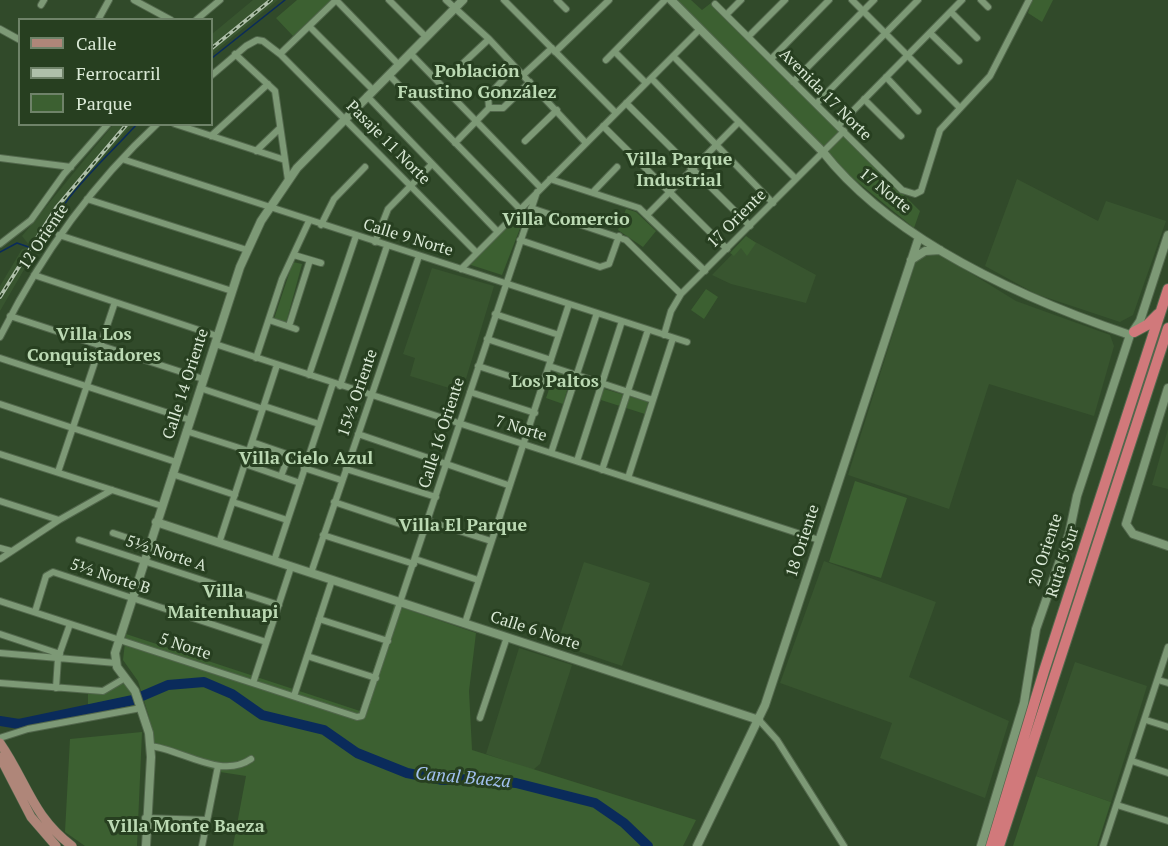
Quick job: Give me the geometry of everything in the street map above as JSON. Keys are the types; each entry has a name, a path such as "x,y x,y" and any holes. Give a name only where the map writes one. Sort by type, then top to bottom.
{"highway":[{"name":"Ruta 5 Sur","path":"991,846 1044,671 1168,289"},
{"path":"1132,333 1147,325 1161,309"},
{"name":"Ruta 5 Sur","path":"999,846 1168,328"}],"main road":[{"path":"0,743 37,811 48,825 72,846"},
{"path":"0,757 37,826 55,846"}],"street":[{"path":"99,18 109,0"},
{"path":"134,0 167,18"},
{"path":"198,18 220,0"},
{"path":"280,54 336,0 399,65"},
{"path":"389,0 426,37"},
{"path":"446,0 489,39 586,142"},
{"name":"Calle 14 Oriente","path":"116,663 118,640 246,250 269,207 288,180 370,93 463,0"},
{"path":"504,0 616,113"},
{"path":"558,0 566,9"},
{"path":"523,75 609,0"},
{"path":"606,60 665,0"},
{"name":"17 Norte","path":"671,0 824,152 844,176 919,237 1033,298 1132,333"},
{"path":"726,15 741,0"},
{"path":"748,37 784,0"},
{"path":"771,59 830,0"},
{"path":"852,0 960,108 990,76 1029,0"},
{"path":"793,82 874,0"},
{"path":"816,104 918,0"},
{"path":"838,126 962,0"},
{"path":"981,0 988,7"},
{"name":"Avenida 17 Norte","path":"715,4 902,190 915,194 921,191 938,134 960,108"},
{"path":"951,12 977,38"},
{"path":"309,26 432,164 497,231"},
{"path":"0,29 18,39"},
{"name":"Calle 16 Oriente","path":"461,269 700,29"},
{"path":"930,33 959,61"},
{"path":"457,69 489,39"},
{"name":"Pasaje 11 Norte","path":"235,54 257,40 263,41 280,54 476,252"},
{"path":"615,52 717,144 773,203"},
{"path":"410,53 477,121 539,190"},
{"path":"213,74 235,54 275,91 288,180"},
{"path":"673,56 796,179"},
{"path":"489,108 488,96 515,67"},
{"path":"389,75 520,209"},
{"path":"886,77 918,111"},
{"path":"455,143 489,108 503,108 530,82"},
{"path":"211,136 268,84"},
{"path":"864,99 901,136"},
{"path":"626,103 750,226"},
{"path":"525,141 557,110"},
{"path":"647,215 739,122"},
{"path":"0,244 31,220 71,167 106,126"},
{"name":"12 Oriente","path":"0,337 10,316 59,235 122,159 155,126"},
{"path":"181,126 285,160"},
{"path":"603,126 727,249"},
{"path":"256,151 280,129"},
{"name":"17 Oriente","path":"664,335 671,311 681,294 844,131"},
{"path":"0,159 71,167"},
{"name":"Calle 9 Norte","path":"122,159 687,342"},
{"path":"375,242 388,209 432,164"},
{"path":"321,225 330,204 365,166"},
{"path":"593,192 617,167"},
{"path":"550,179 636,206 705,271"},
{"name":"Calle 16 Oriente","path":"362,716 415,562 505,283 539,190"},
{"path":"87,199 246,250"},
{"path":"531,208 619,236 632,244 681,294"},
{"path":"256,358 309,221"},
{"path":"59,235 232,291"},
{"name":"20 Oriente","path":"981,846 1024,703 1036,629 1069,534 1077,495 1168,235"},
{"path":"309,375 356,236"},
{"path":"520,240 600,267 609,264 619,236"},
{"name":"18 Oriente","path":"697,846 759,720 919,237"},
{"path":"340,386 387,246"},
{"path":"910,261 925,251 941,250"},
{"path":"294,255 321,263"},
{"name":"15½ Oriente","path":"311,573 333,502 372,396 419,256"},
{"path":"269,320 293,328 310,260"},
{"name":"7 Norte","path":"34,275 115,302 216,340 256,358 819,540"},
{"path":"58,472 115,302"},
{"path":"465,623 508,485 535,413 569,304"},
{"path":"551,453 597,313"},
{"path":"495,314 559,335"},
{"path":"10,316 101,346 263,407 319,424"},
{"path":"577,462 622,321"},
{"path":"602,470 648,330"},
{"path":"628,478 673,338"},
{"path":"487,339 577,375 653,400"},
{"path":"0,358 190,420"},
{"path":"219,543 277,365"},
{"path":"478,366 543,387"},
{"path":"274,561 333,383"},
{"path":"1168,388 1126,519 1127,528 1133,534 1168,546"},
{"path":"470,392 535,413"},
{"path":"0,404 176,462"},
{"path":"186,430 249,451"},
{"path":"358,434 508,485"},
{"path":"252,442 307,461"},
{"path":"0,454 162,506"},
{"path":"281,476 289,454"},
{"path":"245,464 300,483"},
{"path":"304,468 341,480"},
{"path":"346,469 436,497"},
{"path":"172,474 287,520"},
{"path":"0,559 59,520 112,490"},
{"path":"0,501 59,520"},
{"path":"333,502 424,532"},
{"path":"428,521 491,541"},
{"name":"Calle 6 Norte","path":"156,522 759,720"},
{"path":"113,533 149,545"},
{"path":"323,535 478,580"},
{"name":"5½ Norte A","path":"79,540 279,605"},
{"path":"0,548 11,551"},
{"path":"253,683 291,567"},
{"name":"5½ Norte B","path":"35,612 49,573 266,642"},
{"path":"294,696 332,580"},
{"name":"5 Norte","path":"0,601 357,717 362,716"},
{"path":"319,619 388,641"},
{"path":"56,688 59,656 70,624"},
{"path":"0,634 59,656"},
{"path":"480,718 507,637"},
{"path":"1103,846 1168,647"},
{"path":"0,653 59,656 116,663 135,691 150,746 144,846"},
{"path":"307,656 376,678"},
{"path":"0,683 103,691 125,678"},
{"path":"1158,680 1168,683"},
{"path":"0,738 28,729 140,705"},
{"path":"759,720 777,740 844,846"},
{"path":"1146,720 1168,727"},
{"path":"150,746 166,747 218,768 251,759"},
{"path":"1132,761 1168,773"},
{"path":"202,846 218,768"},
{"path":"1118,805 1168,821"},
{"path":"145,818 207,820"}],"shaded area":[{"path":"253,0 278,0 213,53 213,33"},
{"path":"112,126 131,126 78,185 35,248 29,245 22,236"},
{"path":"1017,179 1098,221 1106,201 1166,221 1133,315 1120,322 1036,294 985,266"},
{"path":"748,238 816,275 806,303 731,284 712,275"},
{"path":"27,248 33,254 0,311 0,286 22,249"},
{"path":"938,253 1016,301 1110,335 1114,346 1094,416 989,384 949,509 848,475 916,261 926,254"},
{"path":"432,268 494,286 462,392 410,376 415,358 403,354"},
{"path":"1168,429 1168,489 1152,485"},
{"path":"824,561 936,602 909,677 1009,721 985,798 880,758 892,723 780,683"},
{"path":"584,562 650,583 622,666 557,644"},
{"path":"519,648 572,665 540,764 533,770 486,754"},
{"path":"1075,662 1147,686 1111,802 1036,776"}],"green space":[{"path":"297,0 331,0 293,36 276,18"},
{"path":"676,0 691,0 702,10 711,3 920,211 914,228 844,171"},
{"path":"1032,0 1053,0 1042,22 1028,13"},
{"path":"626,209 636,212 656,231 643,247 618,230"},
{"path":"520,214 524,218 502,275 468,264"},
{"path":"746,236 756,243 747,256 741,248 734,256 730,253"},
{"path":"293,262 302,264 286,323 274,319"},
{"path":"706,289 718,297 704,319 691,310"},
{"path":"555,372 571,377 563,404 546,398"},
{"path":"601,388 648,402 645,414 601,400"},
{"path":"855,481 907,498 881,578 829,562"},
{"path":"394,605 476,633 469,691 472,750 696,820 683,846 233,846 246,776 220,772 154,749 149,717 138,681 123,660 126,634 360,711"},
{"path":"124,681 135,695 88,705 88,692 103,693"},
{"path":"142,732 137,846 85,846 65,832 70,739"},
{"path":"1036,776 1111,802 1097,846 1013,846"}],"waterway":[{"path":"213,57 285,0"},
{"path":"0,252 17,243 40,251 47,233 68,199 135,126"},
{"name":"Canal Baeza","path":"0,721 19,724 133,700 168,685 204,682 232,694 262,715 324,730 357,753 407,773 443,780 474,779 516,783 595,803 624,823 648,846"}],"railway":[{"path":"213,47 271,0"},
{"path":"0,297 56,208 125,126"}],"district":[{"name":"Población Faustino González","path":"477,82"},
{"name":"Villa Parque Industrial","path":"679,170"},
{"name":"Villa Comercio","path":"566,220"},
{"name":"Villa Los Conquistadores","path":"94,345"},
{"name":"Los Paltos","path":"555,382"},
{"name":"Villa Cielo Azul","path":"306,459"},
{"name":"Villa El Parque","path":"463,526"},
{"name":"Villa Maitenhuapi","path":"223,602"},
{"name":"Villa Monte Baeza","path":"186,827"}]}
